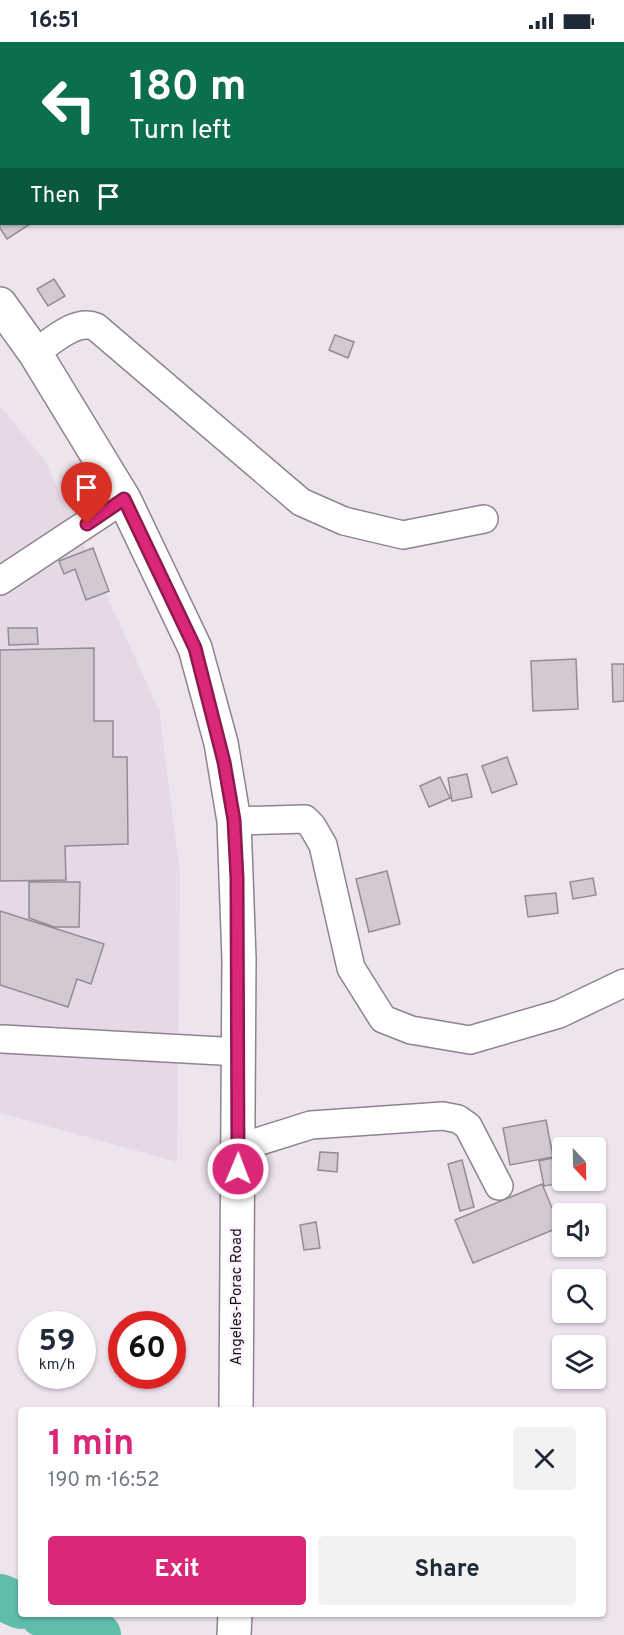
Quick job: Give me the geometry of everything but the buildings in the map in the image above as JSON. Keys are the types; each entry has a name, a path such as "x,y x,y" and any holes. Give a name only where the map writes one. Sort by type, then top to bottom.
{"main road":[{"name":"Angeles-Porac Road","path":"0,304 35,353 124,499 195,648 221,742 234,820 239,959 236,1407"},
{"path":"234,1617 234,1635"}],"lane":[{"path":"35,353 75,327 85,323 96,327 301,502 344,521 403,534 484,519"},
{"path":"0,581 124,499"},
{"path":"234,820 304,819 312,826 323,845 351,968 383,1019 411,1030 470,1040 559,1014 624,983"},
{"path":"3,1039 239,1052"},
{"path":"238,1148 311,1125 443,1116 458,1119 468,1126 499,1186"}],"shaded area":[{"path":"0,406 45,461 159,710 180,872 177,1162 0,1113"}],"waterway":[{"path":"0,1597 18,1605"},
{"path":"50,1617 98,1635"}],"route":[{"path":"87,524 124,499 195,648 221,742 234,820 237,878 238,1169"}]}
